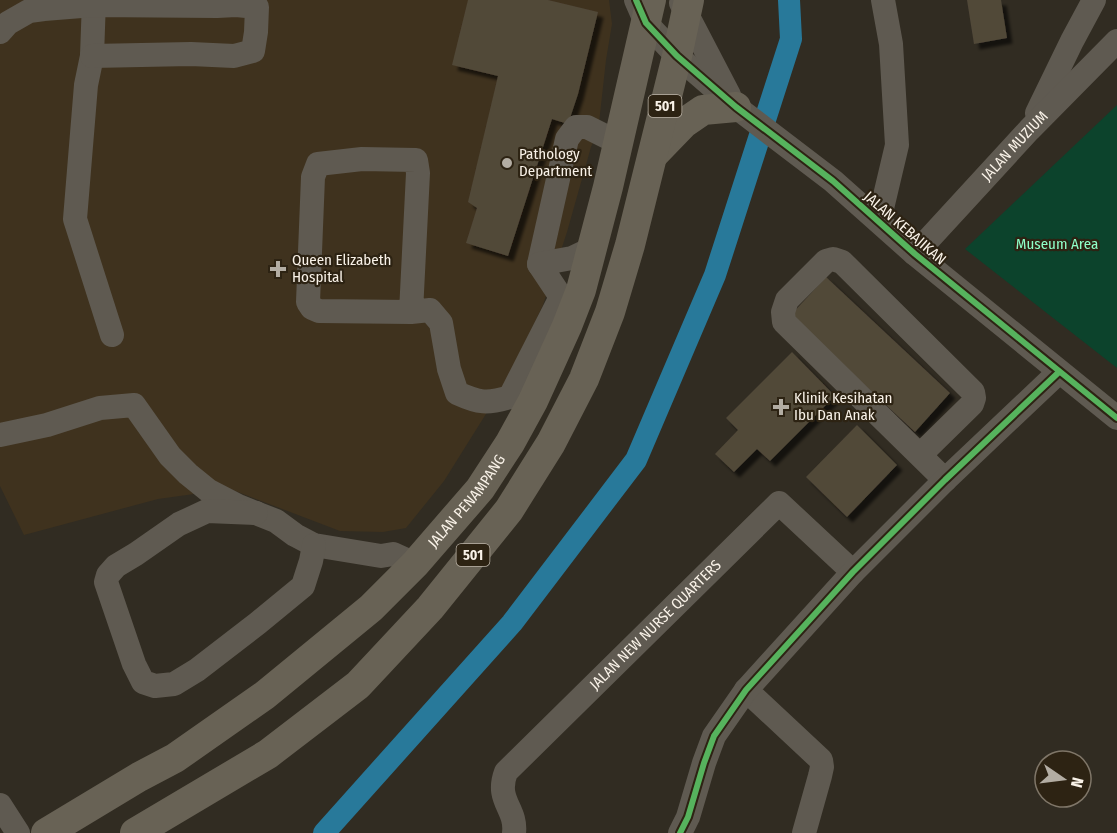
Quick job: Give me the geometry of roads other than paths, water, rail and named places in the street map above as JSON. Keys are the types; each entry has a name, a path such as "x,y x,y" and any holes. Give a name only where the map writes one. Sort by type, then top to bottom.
{"main road":[{"name":"501","path":"135,833 268,754 358,685 430,608 509,510 551,443 584,379 610,312 630,245 677,56 685,4"},
{"name":"JALAN PENAMPANG","path":"46,833 175,758 265,695 371,608 415,564 480,489 510,443 533,400 581,290 619,143 644,8"},
{"path":"652,156 684,123 703,110 736,107"},
{"path":"480,489 493,489 502,493 509,500 509,510"}],"street":[{"path":"879,221 897,146 891,44 883,0"},
{"path":"1029,130 1094,0"},
{"path":"94,2 92,57 86,85 75,219 112,335"},
{"path":"0,32 8,23 29,11 94,2 217,6 263,3 252,51 234,56 191,54 92,57"},
{"name":"JALAN KEBAJIKAN","path":"685,4 736,107"},
{"name":"JALAN KEBAJIKAN","path":"644,8 677,56 736,107 833,181 915,254 1117,418"},
{"name":"JALAN MUZIUM","path":"915,254 1029,130 1117,41"},
{"path":"411,312 418,173 416,160 362,159 318,164 313,177 308,302 312,308 319,311 411,312 430,310 441,322 449,369 457,393 474,400 493,402 510,397 561,297 539,264 567,139 576,127 587,127 619,143"},
{"path":"539,264 572,258 593,248"},
{"path":"920,456 972,404 973,392 842,262 833,259 826,261 787,300 783,312 784,322 920,456 945,480"},
{"path":"680,833 688,817 714,736 746,690 853,572 945,480 1059,372"},
{"path":"0,435 47,425 100,408 134,405 170,456 209,490 238,506 276,521 314,545 381,556 393,554 415,564"},
{"name":"JALAN NEW NURSE QUARTERS","path":"514,833 513,819 502,792 502,782 506,772 779,503 853,572"},
{"path":"256,513 207,511 179,524 116,566 108,575 106,582 134,664 143,682 155,686 174,684 197,670 258,623 303,586 314,545"},
{"path":"746,690 821,760 822,768 804,833"},
{"path":"0,805 18,833"}],"waterway":[{"path":"324,833 512,623 636,460 715,275 791,39 789,0"}],"place":[{"name":"Pathology Department","path":"507,163"},
{"name":"Queen Elizabeth Hospital","path":"278,269"},
{"name":"Klinik Kesihatan Ibu Dan Anak","path":"781,407"}],"park label":[{"name":"Museum Area","path":"1057,244"}]}
